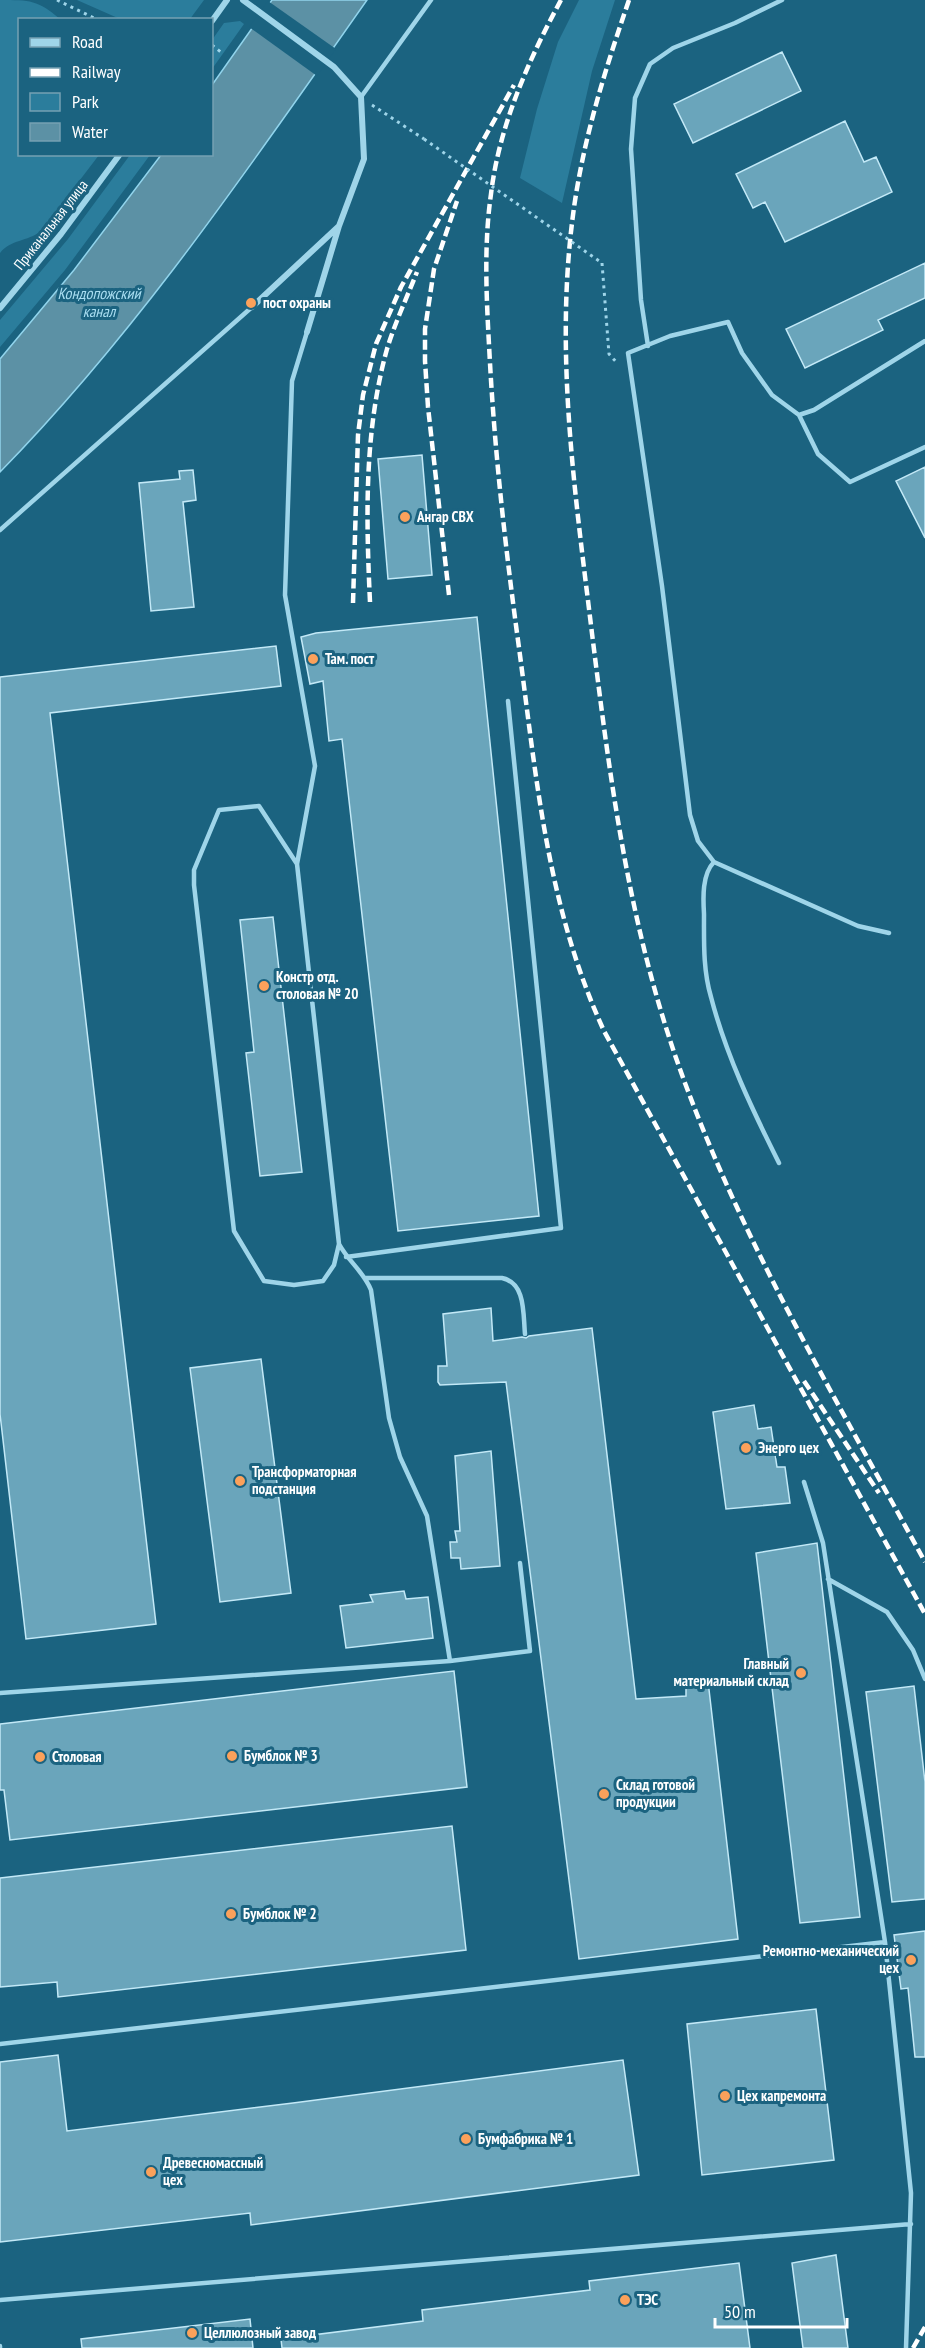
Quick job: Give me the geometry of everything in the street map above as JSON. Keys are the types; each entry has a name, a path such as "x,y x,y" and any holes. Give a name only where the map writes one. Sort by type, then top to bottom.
{"street":[{"path":"213,20 226,0"},
{"path":"243,0 334,67 361,98 364,159 339,226 307,332"},
{"name":"Приканальная улица","path":"0,308 61,234 119,156"},
{"path":"252,307 339,226"}],"lane":[{"path":"361,98 431,0"},
{"path":"648,346 641,300 631,149 635,98 650,64 673,48 735,24 782,0"},
{"path":"0,530 252,307"},
{"path":"889,933 858,926 714,862 698,841 690,815 662,586 628,353 670,336 728,322 742,353 772,395 799,415 818,454 850,482 925,447"},
{"path":"297,864 259,806 219,810 194,870 234,1231 264,1281 294,1286 323,1281 334,1265 339,1244 297,864 315,766 285,595 292,381 307,332"},
{"path":"799,415 814,410 925,342"},
{"path":"346,1257 561,1228 508,701"},
{"path":"714,862 708,869 703,901 704,955 710,996 747,1101 779,1163"},
{"path":"339,1244 346,1257 366,1278 371,1290 389,1418 404,1465 427,1516 450,1661"},
{"path":"366,1278 502,1278 510,1280 520,1292 525,1334"},
{"path":"804,1482 823,1543 885,1942 911,2193 906,2348"},
{"path":"0,1692 450,1661 530,1651 520,1563"},
{"path":"828,1579 886,1612 913,1650 925,1679"},
{"path":"0,2044 885,1942"},
{"path":"0,2300 911,2224"}],"path":[{"path":"57,0 94,18"},
{"path":"213,46 222,53"},
{"path":"361,98 602,263 609,354"}],"green space":[{"path":"0,0 19,0 33,2 59,18 18,18 18,156 98,156 41,231 9,245 0,253"},
{"path":"77,0 204,0 191,18 118,18"},
{"path":"579,0 615,0 592,71 562,203 520,178 537,109 558,42"},
{"path":"240,21 244,24 213,68 213,39 224,23"},
{"path":"129,156 149,156 65,270 0,347 0,320 68,239"}],"water":[{"name":"Кондопожский канал","path":"272,0 367,0 193,244 100,361 0,472 0,359 74,270 160,156 213,156 213,84"}],"pier":[{"path":"268,1 336,49 317,76 249,27"}],"building":[{"path":"782,52 801,91 693,143 674,104"},
{"path":"845,121 864,162 876,157 892,192 785,242 765,202 753,208 736,174"},
{"path":"925,263 925,298 878,320 883,330 805,368 786,329"},
{"name":"Ангар СВХ","path":"422,455 432,575 388,579 378,459"},
{"path":"925,467 925,538 896,481"},
{"path":"193,470 196,500 183,502 194,607 151,611 139,483 180,479 179,471"},
{"path":"477,617 539,1216 398,1231 342,739 329,741 323,681 310,684 301,637 316,633"},
{"path":"276,646 281,686 50,713 156,1624 26,1639 0,1414 0,677"},
{"name":"Констр отд. столовая № 20","path":"273,917 302,1172 260,1176 246,1053 254,1052 240,920"},
{"name":"Склад готовой продукции","path":"491,1308 493,1341 592,1328 636,1699 686,1696 686,1683 708,1681 738,1939 579,1959 506,1382 440,1385 438,1382 438,1366 447,1366 443,1314"},
{"name":"Трансформаторная подстанция","path":"261,1359 291,1593 220,1602 190,1368"},
{"name":"Энерго цех","path":"754,1405 758,1429 771,1427 777,1467 785,1467 790,1503 726,1509 713,1412"},
{"path":"491,1451 500,1566 461,1569 460,1558 451,1558 450,1542 457,1542 455,1531 460,1531 455,1456"},
{"name":"Главный материальный склад","path":"817,1543 860,1917 800,1923 756,1553"},
{"path":"404,1591 406,1599 428,1597 433,1638 346,1648 340,1606 373,1602 370,1595"},
{"name":"Бумблок № 3","path":"454,1671 467,1787 10,1840 4,1790 0,1790 0,1724"},
{"path":"914,1686 925,1782 925,1899 892,1902 866,1692"},
{"name":"Бумблок № 2","path":"452,1826 466,1950 58,1997 57,1982 0,1987 0,1878"},
{"name":"Ремонтно-механический цех","path":"925,1931 925,2057 915,2057 908,1988 901,1989 894,1935"},
{"path":"816,2009 834,2160 702,2175 687,2024"},
{"path":"58,2055 67,2131 623,2060 639,2175 251,2225 250,2213 0,2242 0,2062"},
{"path":"836,2255 848,2348 803,2348 792,2263"},
{"name":"ТЭС","path":"739,2263 750,2348 282,2348 281,2339 423,2321 422,2310 590,2290 589,2281"},
{"path":"250,2319 253,2348 82,2348 81,2339"}],"railway":[{"path":"561,0 527,69 508,118 491,194 486,257 492,397 505,532 537,786 556,885 568,934 584,983 604,1031 925,1614"},
{"path":"629,0 602,82 581,166 572,223 566,322 566,371 578,519 605,738 624,857 636,916 668,1033 688,1091 739,1213 798,1331 925,1562"},
{"path":"353,603 358,435 363,395 376,344 401,287 514,85"},
{"path":"449,595 428,407 425,329 434,269 457,201"},
{"path":"370,602 368,475 374,412 387,349 417,272"},
{"path":"804,1381 879,1493"},
{"path":"913,2348 925,2327"}],"place":[{"name":"пост охраны","path":"251,303"},
{"name":"Ангар СВХ","path":"405,517"},
{"name":"Там. пост","path":"313,659"},
{"name":"Констр отд. столовая № 20","path":"264,986"},
{"name":"Энерго цех","path":"746,1448"},
{"name":"Трансформаторная подстанция","path":"240,1481"},
{"name":"Главный материальный склад","path":"801,1673"},
{"name":"Бумблок № 3","path":"232,1756"},
{"name":"Столовая","path":"40,1757"},
{"name":"Склад готовой продукции","path":"604,1794"},
{"name":"Бумблок № 2","path":"231,1914"},
{"name":"Ремонтно-механический цех","path":"911,1960"},
{"name":"Цех капремонта","path":"725,2096"},
{"name":"Бумфабрика № 1","path":"466,2139"},
{"name":"Древесномассный цех","path":"151,2172"},
{"name":"ТЭС","path":"625,2300"},
{"name":"Целлюлозный завод","path":"192,2333"}]}
